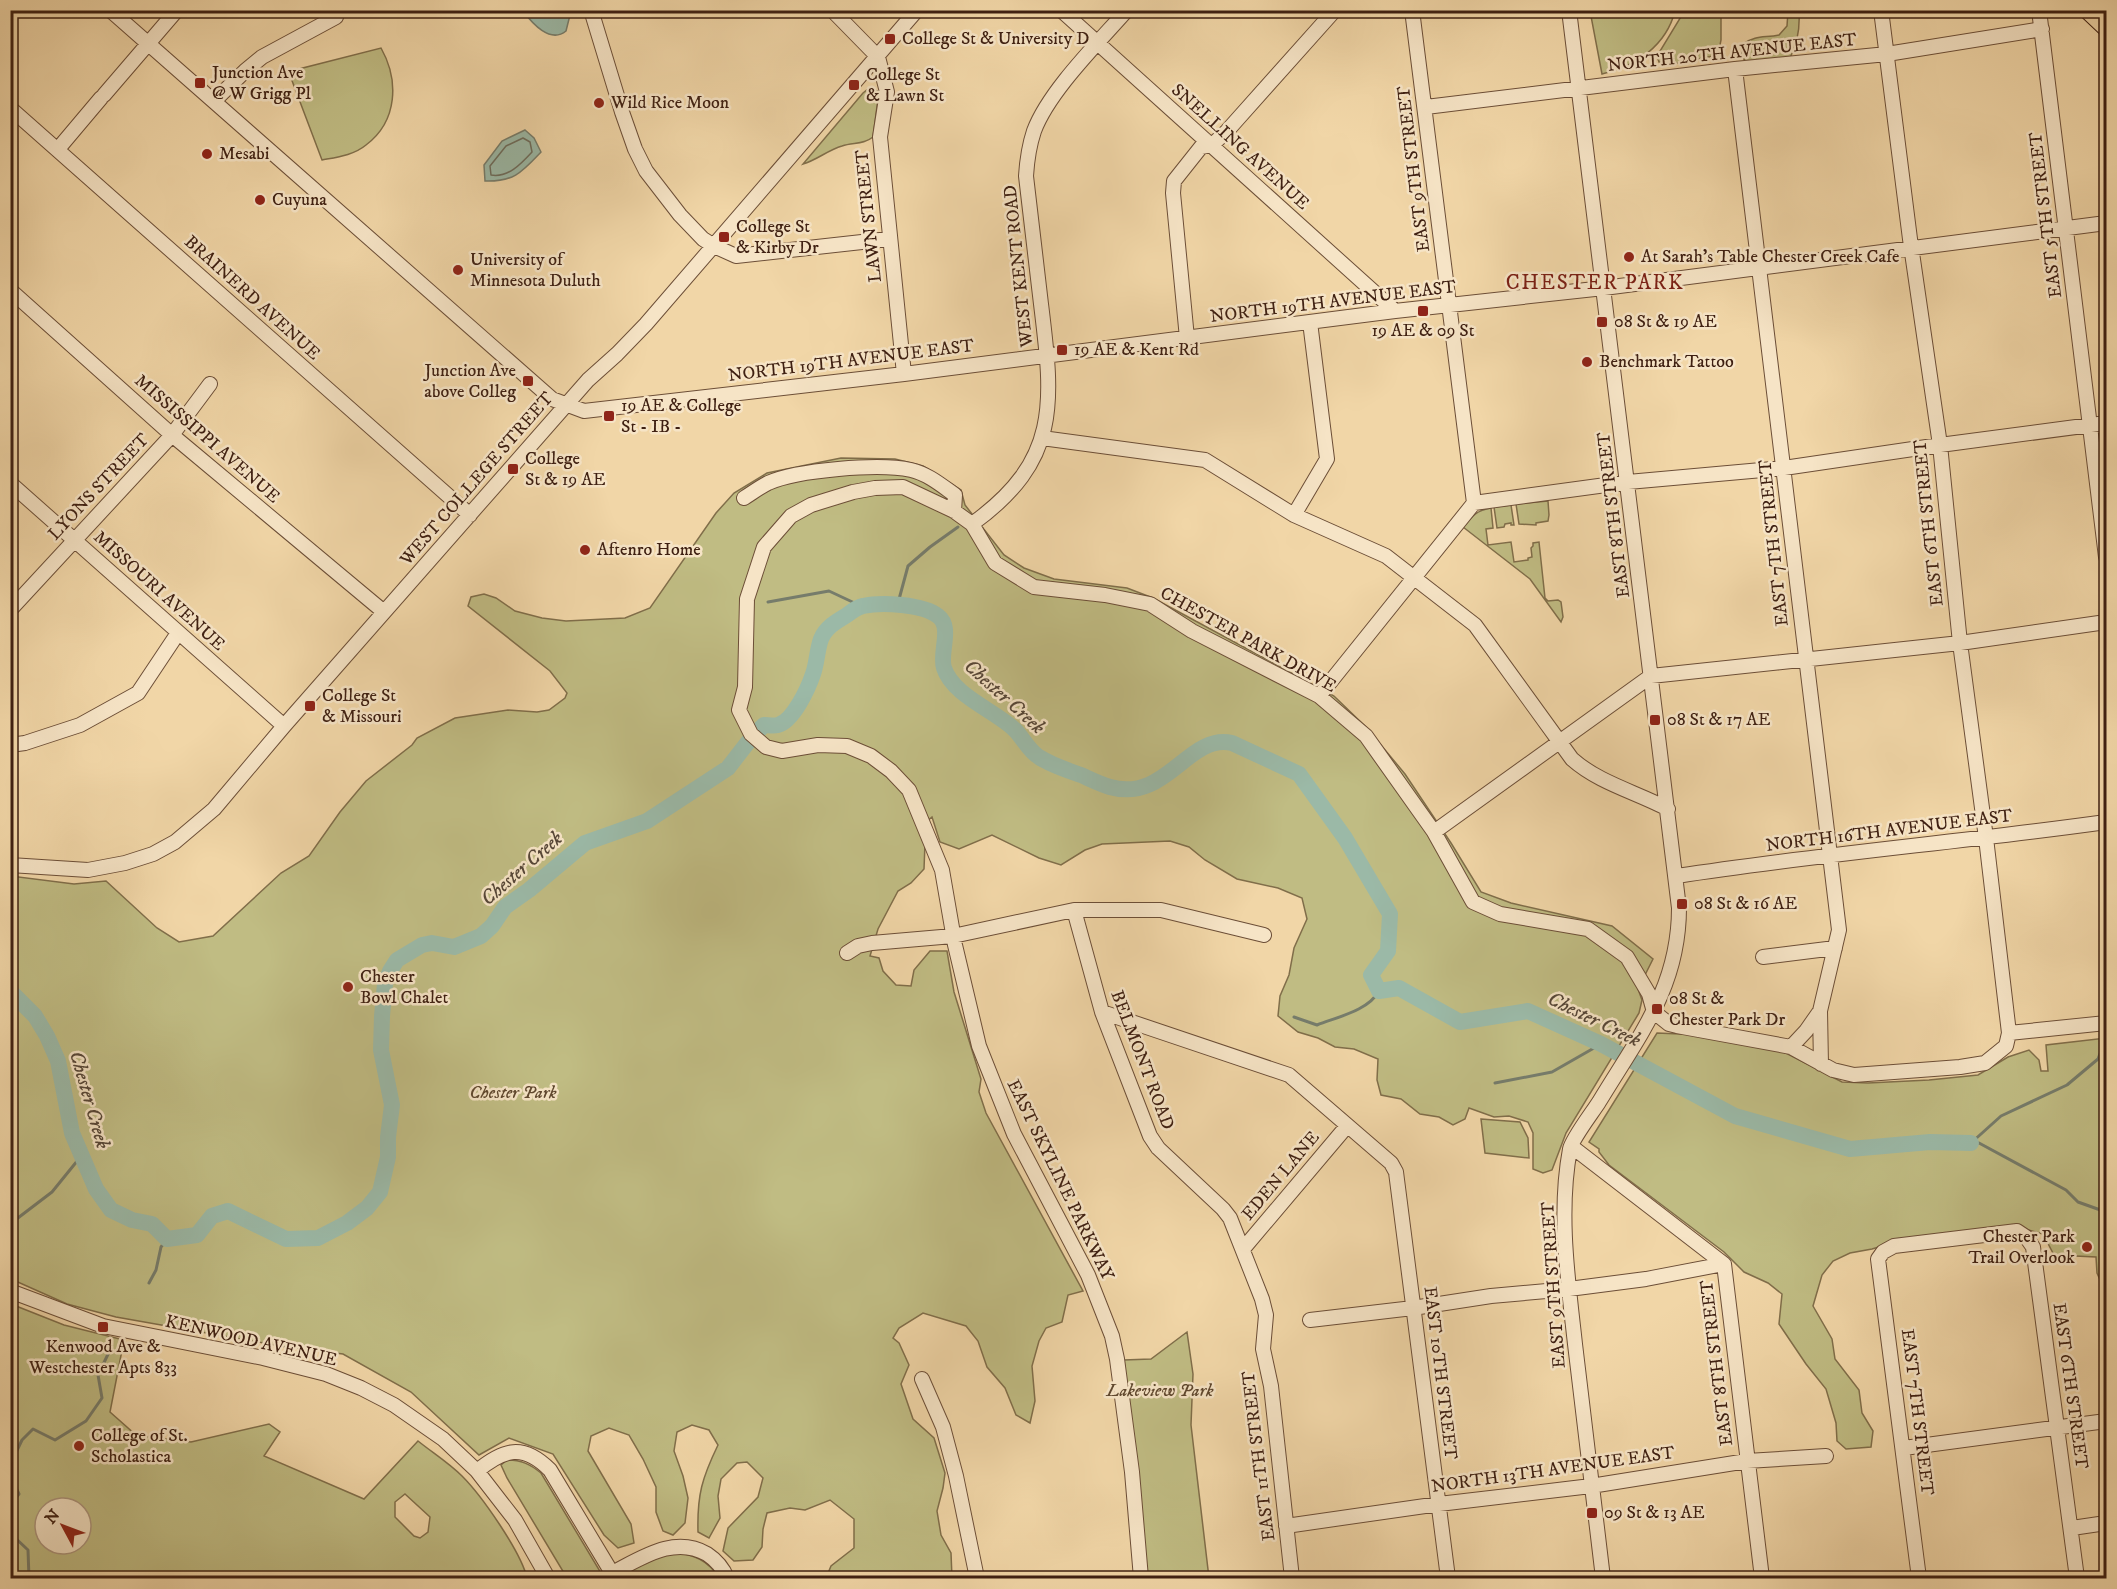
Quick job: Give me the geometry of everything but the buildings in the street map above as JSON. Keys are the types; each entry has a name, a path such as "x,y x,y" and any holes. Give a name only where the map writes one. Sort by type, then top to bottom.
{"main road":[{"path":"2088,10 2106,26"}],"street":[{"path":"110,10 552,399 566,405"},
{"path":"58,149 177,10"},
{"path":"591,10 635,149 646,171 680,215 703,239 736,256 889,239"},
{"path":"832,10 878,57"},
{"name":"WEST COLLEGE STREET","path":"10,865 88,870 125,863 153,854 176,842 214,808 588,380 646,324 917,10"},
{"name":"SNELLING AVENUE","path":"1061,10 1395,311"},
{"name":"WEST KENT ROAD","path":"972,524 993,508 1014,487 1042,438 1048,410 1050,391 1047,355 1026,176 1027,154 1034,130 1047,105 1127,10"},
{"path":"1187,338 1173,206 1174,182 1201,147 1212,145 1335,10"},
{"name":"EAST 9TH STREET","path":"1412,10 1474,503"},
{"name":"EAST 8TH STREET","path":"1569,10 1677,876 1678,940 1669,978 1651,1017"},
{"name":"EAST 6TH STREET","path":"1881,10 1911,248 1940,445 1960,643 2009,1033"},
{"name":"EAST 5TH STREET","path":"2039,10 2106,558"},
{"path":"214,101 245,70 262,57 333,16"},
{"name":"NORTH 20TH AVENUE EAST","path":"1426,107 1735,69 1887,54 2042,29"},
{"name":"LAWN STREET","path":"878,57 887,92 880,136 904,374"},
{"name":"EAST 7TH STREET","path":"1735,69 1757,267 1784,468 1805,660 1839,930 1820,1011 1821,1064"},
{"name":"BRAINERD AVENUE","path":"10,108 470,515"},
{"name":"NORTH 19TH AVENUE EAST","path":"566,405 584,411 904,374 1119,345 1604,288 2106,223"},
{"name":"MISSISSIPPI AVENUE","path":"10,290 172,435 384,612"},
{"path":"1293,514 1327,459 1310,322"},
{"name":"LYONS STREET","path":"10,610 172,435 210,384"},
{"path":"1319,696 1474,503 1628,482 1784,468 2106,423"},
{"path":"1042,438 1205,460 1293,514 1386,555 1475,625 1572,759 1584,770 1668,808"},
{"path":"744,498 769,482 807,473 879,466 911,470 936,481 955,495 954,511"},
{"name":"MISSOURI AVENUE","path":"10,483 284,726"},
{"name":"CHESTER PARK DRIVE","path":"741,715 739,710 745,687 747,599 764,547 791,516 811,505 875,488 903,487 954,511 972,524 995,563 1034,587 1105,595 1150,604 1192,631 1319,696 1366,736 1434,832 1473,902 1500,914 1588,929 1627,957 1649,994 1651,1017"},
{"path":"1434,832 1651,676 1960,643 2106,622"},
{"path":"10,744 25,743 80,725 138,693 178,633"},
{"name":"EAST SKYLINE PARKWAY","path":"741,715 751,734 766,747 783,751 818,745 847,746 871,756 891,771 909,790 942,870 953,936 979,1046 1007,1119 1037,1182 1088,1275 1112,1336 1132,1472 1141,1578"},
{"name":"NORTH 16TH AVENUE EAST","path":"1677,876 1753,864 2106,822"},
{"path":"847,953 858,946 872,943 953,936 1074,910 1161,910 1263,934"},
{"name":"BELMONT ROAD","path":"1074,910 1102,1012 1150,1136 1158,1148 1230,1218 1262,1299 1266,1315 1265,1330"},
{"path":"1763,957 1835,948"},
{"name":"EAST 7TH STREET","path":"1791,1047 1820,1011"},
{"path":"1102,1012 1289,1076 1347,1126"},
{"path":"1651,1017 1677,1026 1791,1047 1821,1064 1854,1075 1985,1063 2006,1046 2009,1033 2106,1023"},
{"name":"EAST 9TH STREET","path":"1603,1578 1569,1289 1564,1207 1571,1146 1651,1017"},
{"name":"EAST 10TH STREET","path":"1347,1126 1391,1163 1396,1172 1448,1578"},
{"name":"EDEN LANE","path":"1243,1249 1347,1126"},
{"name":"EAST 8TH STREET","path":"1571,1146 1724,1264 1762,1578"},
{"name":"EAST 6TH STREET","path":"1883,1252 1893,1246 2017,1231 2026,1237 2033,1247 2077,1578"},
{"name":"EAST 7TH STREET","path":"1883,1252 1878,1259 1919,1578"},
{"path":"1310,1320 1491,1296 1646,1279 1724,1264"},
{"name":"KENWOOD AVENUE","path":"10,1291 102,1326 263,1358 326,1374 394,1405 443,1439 477,1471 515,1520 548,1578"},
{"name":"EAST 11TH STREET","path":"1265,1330 1263,1349 1271,1386 1292,1578"},
{"path":"922,1379 943,1427 977,1578"},
{"path":"1904,1448 2106,1421"},
{"path":"477,1471 492,1458 508,1452 518,1451 540,1460 550,1470 613,1576 657,1551 684,1546 696,1548 711,1556 724,1569 727,1578"},
{"name":"NORTH 13TH AVENUE EAST","path":"1286,1526 1591,1485 1747,1461 1826,1456"},
{"path":"2072,1528 2106,1523"}],"green space":[{"path":"1590,10 1675,11 1665,34 1648,53 1626,66 1602,74"},
{"path":"1685,10 1721,11 1721,40 1718,55 1678,63 1659,62 1657,56"},
{"path":"1788,11 1799,11 1798,35 1790,58 1746,62 1741,55 1743,44 1756,38 1779,35 1787,26"},
{"path":"381,48 387,60 393,86 390,112 384,124 377,135 356,151 322,160 291,78 295,70"},
{"path":"868,89 879,91 873,137 837,148 803,164 863,93"},
{"name":"Chester Park","path":"841,458 895,459 923,466 961,490 965,505 1004,555 1024,568 1054,579 1127,588 1153,598 1334,696 1366,727 1405,774 1481,892 1511,903 1612,926 1653,959 1638,989 1642,1000 1639,1013 1566,1133 1552,1170 1543,1173 1533,1169 1533,1133 1528,1122 1509,1116 1494,1117 1469,1108 1465,1119 1453,1125 1439,1117 1420,1114 1401,1099 1381,1095 1377,1080 1378,1059 1354,1049 1335,1047 1318,1038 1298,1032 1278,1016 1280,996 1289,975 1294,948 1307,919 1302,898 1278,888 1237,879 1205,860 1189,847 1170,841 1102,844 1085,850 1061,865 1039,858 992,835 959,849 940,842 932,817 919,828 925,843 924,869 911,883 898,891 878,929 870,956 879,958 883,971 896,985 911,986 914,970 930,951 947,951 954,992 981,1079 979,1092 986,1113 1083,1291 1068,1295 1062,1322 1046,1328 1039,1341 1032,1366 1035,1401 1030,1423 1016,1415 1005,1388 987,1367 978,1341 966,1326 923,1313 899,1328 893,1338 899,1343 909,1365 901,1384 913,1419 934,1438 945,1473 937,1511 941,1535 951,1553 952,1578 826,1578 831,1566 854,1548 854,1519 830,1500 805,1510 790,1508 767,1513 762,1547 753,1560 734,1561 723,1551 728,1528 758,1497 763,1478 747,1462 737,1463 721,1479 718,1496 720,1518 709,1538 698,1532 698,1507 702,1487 718,1445 709,1430 692,1425 677,1432 674,1451 688,1498 685,1523 673,1535 663,1531 656,1512 656,1487 629,1435 609,1428 591,1436 588,1451 631,1524 634,1543 618,1548 604,1535 553,1454 509,1438 479,1455 411,1392 343,1354 286,1347 116,1317 67,1304 11,1279 11,876 74,884 106,881 157,928 179,942 213,936 281,873 309,856 340,812 366,781 412,745 417,738 455,718 508,710 537,712 549,710 565,698 567,693 550,671 468,606 471,597 484,594 496,598 515,611 542,618 566,621 625,618 650,608 716,513 734,493 767,473"},
{"path":"1548,501 1548,521 1536,523 1536,525 1519,524 1516,504"},
{"path":"1511,505 1514,525 1505,524 1504,527 1497,528 1494,507"},
{"path":"1491,508 1493,528 1486,529 1488,545 1511,542 1514,562 1528,560 1532,557 1533,543 1539,542 1545,598 1548,601 1561,602 1563,617 1561,622 1530,579 1463,527 1475,514"},
{"path":"1657,1033 1702,1035 1780,1050 1842,1082 1868,1083 1978,1075 2008,1057 2029,1050 2039,1060 2041,1071 2048,1071 2046,1045 2106,1038 2106,1293 2097,1273 2096,1257 2054,1255 2043,1234 2021,1228 1899,1241 1850,1253 1833,1261 1822,1275 1813,1306 1832,1339 1835,1359 1859,1390 1862,1413 1873,1431 1871,1447 1846,1449 1837,1441 1836,1423 1826,1389 1779,1324 1782,1294 1768,1283 1744,1272 1724,1252 1609,1165 1599,1149 1589,1142"},
{"path":"1481,1119 1520,1122 1528,1138 1529,1158 1485,1153"},
{"name":"College of St. Scholastica","path":"11,1304 64,1325 124,1340 110,1412 136,1435 191,1442 269,1424 280,1432 264,1456 364,1499 418,1441 457,1471 480,1497 509,1540 527,1578 11,1578","holes":["405,1494 430,1517 428,1532 420,1538 414,1536 395,1517 395,1502"]},
{"name":"Lakeview Park","path":"1187,1332 1193,1374 1191,1425 1209,1578 1145,1578 1124,1360 1151,1359"},
{"path":"507,1460 525,1463 541,1473 604,1578 567,1578 507,1478 501,1465"},
{"path":"674,1552 700,1559 719,1578 621,1578 623,1574 655,1558"}],"water":[{"path":"523,11 571,11 566,31 554,35 542,30"},
{"path":"525,130 534,138 541,152 510,178 485,181 484,165 502,141"}],"waterway":[{"path":"898,603 908,566 958,527"},
{"path":"768,602 829,591 861,606"},
{"name":"Chester Creek","path":"10,991 35,1016 47,1036 58,1061 72,1133 96,1189 111,1210 132,1220 152,1224 167,1239 197,1235 212,1216 228,1211 286,1239 318,1238 347,1223 367,1208 380,1192 388,1157 392,1105 381,1050 382,1016 385,984 397,960 422,945 432,943 454,947 481,936 492,926 505,907 585,843 647,821 728,768 764,725 778,725 794,711 811,680 821,639 829,628 861,607 880,604 902,605 922,609 938,616 945,627 944,668 956,687 1007,723 1035,754 1054,765 1110,787 1130,789 1147,785 1162,777 1202,748 1216,743 1232,743 1299,774 1345,838 1390,914 1388,951 1371,975 1379,991 1399,988 1460,1022 1528,1011 1601,1044 1735,1116 1850,1149 1930,1142 1971,1143"},
{"path":"1294,1017 1317,1025 1360,1008 1374,998 1379,991"},
{"path":"1971,1143 2001,1116 2067,1085 2098,1059 2106,1038"},
{"path":"1495,1083 1552,1072 1601,1044"},
{"name":"Chester Creek","path":"1971,1143 1979,1143 2066,1190 2078,1202 2106,1212"},
{"path":"10,1224 52,1192 82,1155"},
{"path":"149,1283 156,1270 161,1247 167,1239"},
{"path":"10,1465 22,1440 33,1429 55,1440 86,1421 102,1398 98,1375 111,1348"},
{"path":"10,1475 19,1494 10,1505"},
{"path":"10,1533 28,1550 29,1578"}],"place":[{"name":"College St & University D","path":"890,39"},
{"name":"Junction Ave @ W Grigg Pl","path":"200,83"},
{"name":"College St & Lawn St","path":"854,85"},
{"name":"Wild Rice Moon","path":"599,103"},
{"name":"Mesabi","path":"207,154"},
{"name":"Cuyuna","path":"260,200"},
{"name":"College St & Kirby Dr","path":"724,237"},
{"name":"At Sarah's Table Chester Creek Cafe","path":"1629,257"},
{"name":"University of Minnesota Duluth","path":"458,270"},
{"name":"19 AE & 09 St","path":"1423,311"},
{"name":"08 St & 19 AE","path":"1602,322"},
{"name":"19 AE & Kent Rd","path":"1062,350"},
{"name":"Benchmark Tattoo","path":"1587,362"},
{"name":"Junction Ave above Colleg","path":"528,381"},
{"name":"19 AE & College St - IB -","path":"609,416"},
{"name":"College St & 19 AE","path":"513,469"},
{"name":"Aftenro Home","path":"585,550"},
{"name":"College St & Missouri","path":"310,706"},
{"name":"08 St & 17 AE","path":"1655,720"},
{"name":"08 St & 16 AE","path":"1682,904"},
{"name":"Chester Bowl Chalet","path":"348,987"},
{"name":"08 St & Chester Park Dr","path":"1657,1009"},
{"name":"Chester Park Trail Overlook","path":"2087,1247"},
{"name":"Kenwood Ave & Westchester Apts 833","path":"103,1327"},
{"name":"College of St. Scholastica","path":"79,1446"},
{"name":"09 St & 13 AE","path":"1592,1513"}],"district":[{"name":"CHESTER PARK","path":"1595,283"}]}
